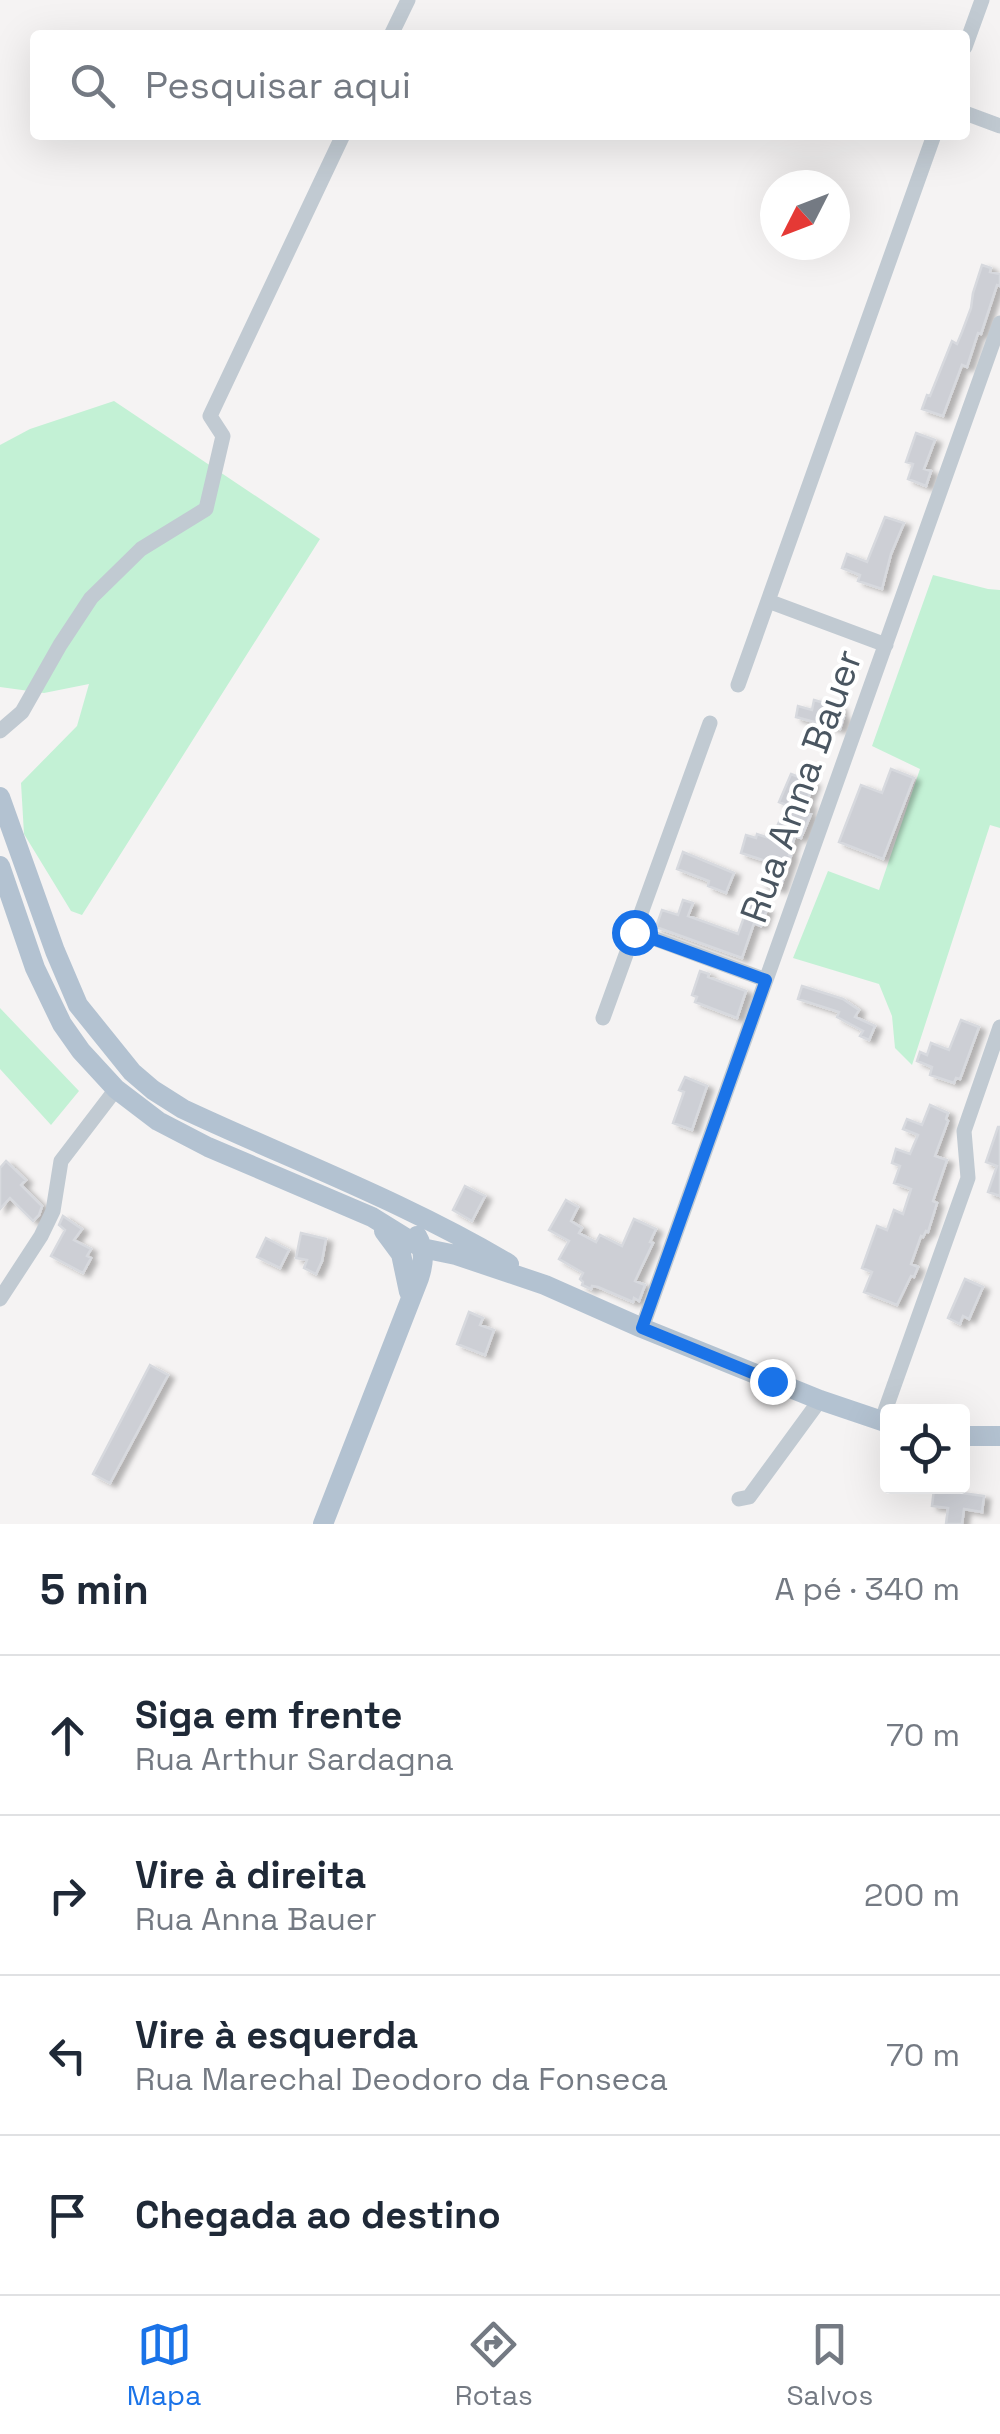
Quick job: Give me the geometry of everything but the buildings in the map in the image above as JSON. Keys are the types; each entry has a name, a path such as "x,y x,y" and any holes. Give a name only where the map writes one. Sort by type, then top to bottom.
{"main road":[{"path":"0,798 54,950 78,1005 132,1072 182,1109 380,1196 458,1245"},
{"path":"0,866 35,968 62,1024 116,1089 158,1121 195,1141 372,1217 422,1248"},
{"path":"116,1089 132,1072"},
{"path":"380,1196 406,1221 422,1248"},
{"path":"372,1217 401,1254 412,1293"},
{"path":"324,1524 412,1293 413,1259 422,1248 443,1236 642,1328 880,1421"},
{"path":"412,1293 458,1245"},
{"path":"970,1436 1000,1436"}],"street":[{"path":"393,30 408,0"},
{"path":"970,34 982,0"},
{"path":"970,115 1000,126"},
{"path":"0,732 22,712 91,598 141,549 206,510 223,436 210,416 341,140"},
{"path":"738,685 932,140"},
{"name":"Rua Anna Bauer","path":"642,1328 1000,323"},
{"path":"768,601 886,645"},
{"path":"603,1018 710,723"},
{"path":"634,932 766,980"},
{"path":"890,1404 968,1178 964,1130 1000,1028"},
{"path":"0,1299 41,1236 52,1211 61,1161 116,1089"},
{"path":"739,1499 749,1497 820,1400"}],"green space":[{"path":"114,401 320,539 82,915 71,911 24,834 21,783 77,726 89,684 44,693 0,687 0,445 30,429"},
{"path":"933,575 1000,590 1000,828 990,825 912,1065 895,1048 892,1016 879,984 793,958 828,871 879,890 920,769 872,746"},
{"path":"0,1008 79,1091 51,1125 0,1069"}],"route":[{"path":"634,932 766,980 642,1328 772,1381"}]}
